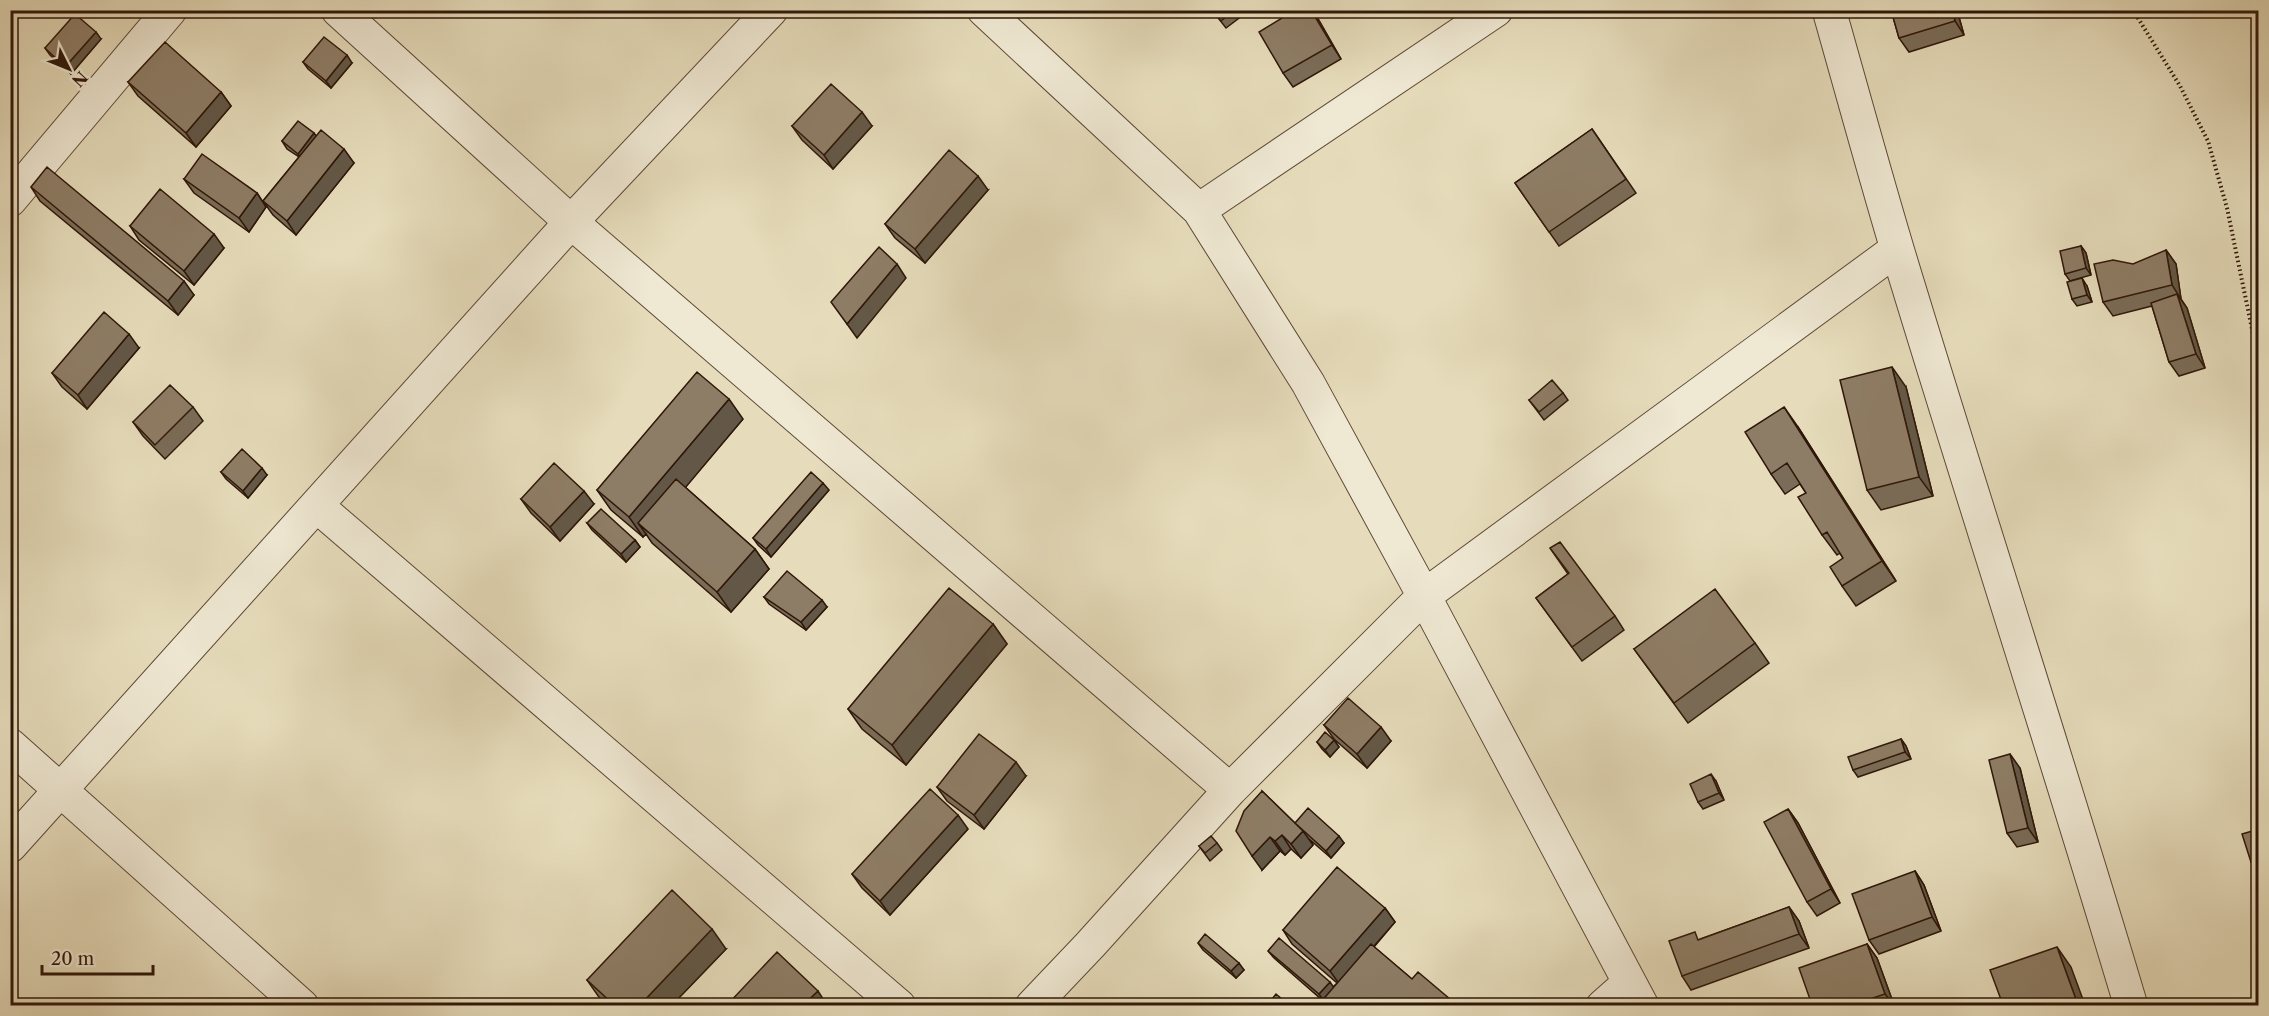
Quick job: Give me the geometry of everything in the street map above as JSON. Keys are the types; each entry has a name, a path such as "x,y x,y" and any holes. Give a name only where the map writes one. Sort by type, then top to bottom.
{"street":[{"path":"10,200 170,10"},
{"path":"338,10 571,222 1230,790"},
{"path":"10,846 571,222 771,10"},
{"path":"984,10 1199,210 1308,383 1635,994 1603,1005"},
{"path":"1199,210 1496,10"},
{"path":"1829,10 1897,249 1995,567 2061,770 2132,1005"},
{"path":"1032,1005 1090,945 1230,790 1424,596 1897,249"},
{"path":"316,507 899,1005"},
{"path":"10,744 302,1005"}],"path":[{"path":"2133,10 2180,86 2208,141 2227,208 2259,358"}],"building":[{"path":"1212,10 1234,10 1221,21"},
{"path":"1295,10 1311,10 1332,45 1283,73 1259,32"},
{"path":"1891,10 1952,10 1955,21 1899,38"},
{"path":"75,14 96,32 65,67 45,48"},
{"path":"324,37 347,55 326,81 303,62"},
{"path":"165,42 221,92 186,133 128,82"},
{"path":"831,84 862,112 824,155 792,126"},
{"path":"298,121 314,133 298,154 282,141"},
{"path":"1592,129 1626,179 1549,232 1515,183"},
{"path":"321,130 344,149 287,221 263,201"},
{"path":"949,150 978,176 915,249 885,224"},
{"path":"202,154 257,193 239,218 184,179"},
{"path":"47,167 184,281 168,301 31,187"},
{"path":"160,189 214,234 184,271 130,226"},
{"path":"2081,246 2086,268 2065,274 2060,251"},
{"path":"879,247 897,264 847,324 831,302"},
{"path":"2166,250 2172,285 2103,302 2094,264 2113,260 2133,264"},
{"path":"2082,278 2087,295 2072,299 2067,282"},
{"path":"2177,294 2196,354 2169,362 2151,303"},
{"path":"104,312 129,334 78,395 52,373"},
{"path":"1892,367 1919,477 1867,490 1840,380"},
{"path":"697,372 729,399 629,517 597,490"},
{"path":"1552,380 1563,393 1539,412 1529,400"},
{"path":"170,385 193,407 155,445 133,422"},
{"path":"1784,407 1882,561 1842,586 1830,567 1843,558 1827,532 1822,535 1798,497 1806,493 1787,463 1771,474 1745,432"},
{"path":"242,449 262,468 243,491 221,472"},
{"path":"554,463 584,491 550,527 521,499"},
{"path":"811,472 823,483 766,549 753,538"},
{"path":"676,479 755,549 717,592 638,523"},
{"path":"601,509 635,540 621,554 587,523"},
{"path":"1560,542 1615,616 1572,647 1536,598 1569,573 1550,548"},
{"path":"787,571 822,600 801,622 764,597"},
{"path":"949,588 993,624 892,745 848,709"},
{"path":"1715,589 1755,643 1674,703 1634,649"},
{"path":"1348,698 1381,727 1357,754 1324,725"},
{"path":"1325,732 1334,740 1325,750 1317,742"},
{"path":"979,734 1016,762 974,815 937,787"},
{"path":"1901,739 1905,752 1853,770 1848,757"},
{"path":"2010,754 2028,828 2007,833 1989,760"},
{"path":"1711,774 1719,793 1698,802 1690,784"},
{"path":"930,789 958,815 880,901 852,874"},
{"path":"1262,791 1303,831 1291,844 1282,835 1275,841 1270,837 1252,856 1236,831 1244,811"},
{"path":"1308,808 1339,836 1326,851 1295,823"},
{"path":"1788,809 1831,889 1807,902 1764,822"},
{"path":"2259,829 2259,865 2257,860 2251,862 2242,834"},
{"path":"1211,836 1217,843 1205,853 1199,846"},
{"path":"1337,867 1385,908 1330,971 1283,930"},
{"path":"1915,871 1932,917 1869,940 1852,894"},
{"path":"672,890 712,929 640,1005 614,1005 587,980"},
{"path":"1789,907 1799,934 1682,976 1669,941 1695,932 1698,940"},
{"path":"1205,934 1239,963 1231,971 1198,943"},
{"path":"1279,938 1330,982 1319,994 1268,951"},
{"path":"1371,944 1412,979 1418,972 1457,1005 1322,1005 1320,1003"},
{"path":"1867,944 1885,994 1852,1005 1812,1005 1799,968"},
{"path":"2057,947 2078,1005 2003,1005 1990,970"},
{"path":"777,952 818,991 803,1005 727,1005"},
{"path":"1276,994 1288,1004 1267,1005"},
{"path":"828,1000 835,1005 823,1005"}]}
